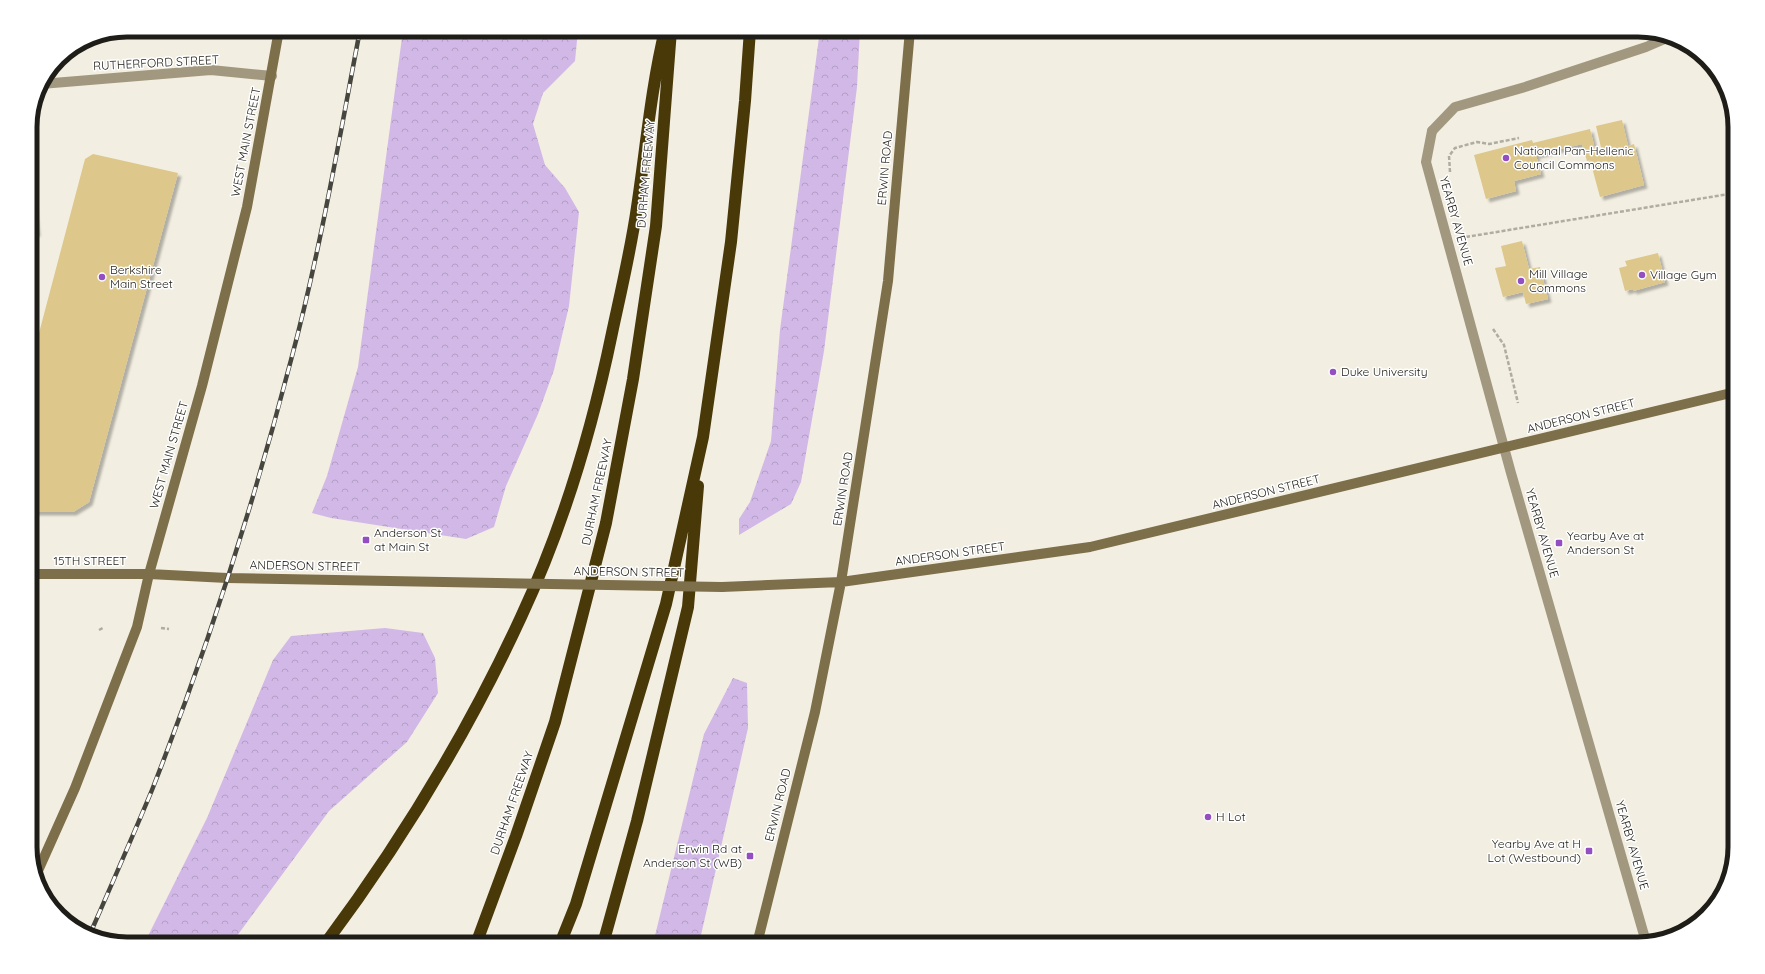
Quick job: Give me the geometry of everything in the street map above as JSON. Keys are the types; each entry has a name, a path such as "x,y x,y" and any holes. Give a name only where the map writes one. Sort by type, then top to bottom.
{"highway":[{"path":"330,937 359,899 406,829 478,704 522,616 567,501 586,440 612,336 637,211 664,37"},
{"name":"DURHAM FREEWAY","path":"479,937 516,836 555,722 606,523 633,379 656,226 670,37"},
{"path":"605,937 638,820 688,608 703,437 731,242 745,101 750,37"},
{"path":"563,937 576,904 666,604 703,437"}],"main road":[{"name":"WEST MAIN STREET","path":"40,867 76,788 137,627 149,574 202,386 245,215 272,76 278,37"},
{"name":"ERWIN ROAD","path":"759,937 815,712 841,582 888,281 909,37"},
{"name":"ANDERSON STREET","path":"149,574 227,578 722,587 841,582 1090,547 1728,394"},
{"name":"15TH STREET","path":"37,574 149,574"}],"street":[{"name":"YEARBY AVENUE","path":"1644,936 1505,448 1426,162 1432,130 1455,107 1524,87 1646,47 1662,40"},
{"name":"RUTHERFORD STREET","path":"48,83 210,70 272,76"}],"path":[{"path":"1451,175 1449,156 1455,148 1477,142 1489,144 1519,138"},
{"path":"1462,238 1728,194"},
{"path":"99,630 103,628"},
{"path":"161,628 168,629"}],"green space":[{"path":"402,37 577,37 575,61 543,93 533,124 545,165 565,188 579,212 569,306 554,370 538,414 506,486 494,527 466,539 331,518 312,513 327,476 358,367"},
{"path":"819,37 860,37 857,87 824,351 801,482 791,504 739,535 739,519 750,502 771,441 780,330"},
{"path":"385,628 423,633 435,658 438,693 407,742 329,811 236,937 148,937 207,818 273,660 291,636"},
{"path":"733,678 747,683 748,728 701,937 655,937 704,734"}],"building":[{"name":"National Pan-Hellenic Council Commons","path":"1622,120 1628,146 1634,144 1644,185 1600,197 1590,160 1587,161 1582,144 1536,155 1541,174 1514,181 1516,191 1486,199 1474,155 1532,140 1533,143 1590,129 1596,154 1602,152 1596,126"},
{"name":"Berkshire Main Street","path":"93,154 178,173 89,502 73,512 37,512 37,341 85,159"},
{"name":"Mill Village Commons","path":"1522,241 1529,269 1540,267 1548,299 1526,304 1523,292 1503,297 1495,268 1506,266 1501,246"},
{"name":"Village Gym","path":"1658,253 1665,282 1633,291 1633,289 1625,291 1619,268 1627,266 1625,261"}],"railway":[{"path":"92,930 152,790 192,684 245,523 276,415 311,278 359,37"}],"place":[{"name":"National Pan-Hellenic Council Commons","path":"1506,158"},
{"name":"Village Gym","path":"1642,275"},
{"name":"Berkshire Main Street","path":"102,277"},
{"name":"Mill Village Commons","path":"1521,281"},
{"name":"Duke University","path":"1333,372"},
{"name":"Anderson St at Main St","path":"366,540"},
{"name":"Yearby Ave at Anderson St","path":"1559,543"},
{"name":"H Lot","path":"1208,817"},
{"name":"Yearby Ave at H Lot (Westbound)","path":"1589,851"},
{"name":"Erwin Rd at Anderson St (WB)","path":"750,856"}]}
